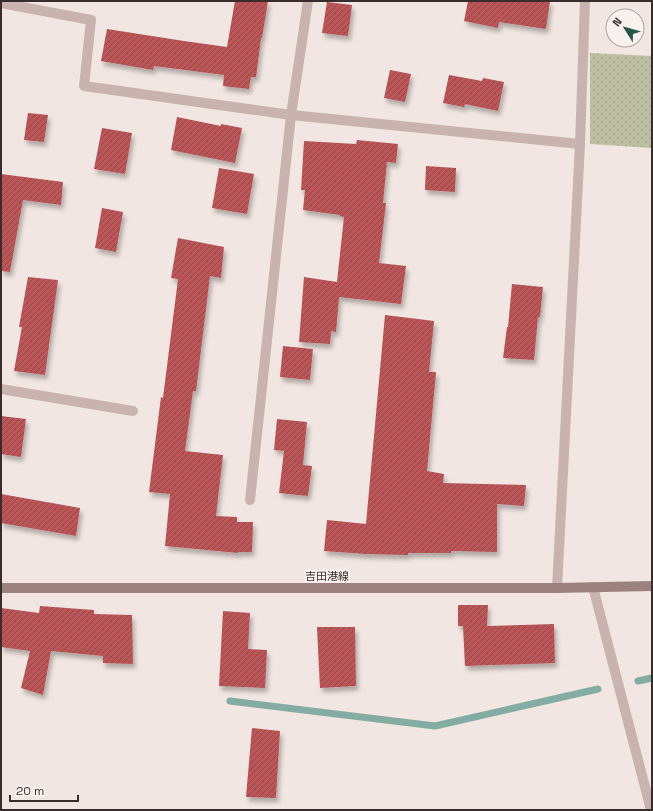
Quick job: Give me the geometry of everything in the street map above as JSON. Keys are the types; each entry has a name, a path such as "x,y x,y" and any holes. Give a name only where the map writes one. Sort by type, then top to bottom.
{"main road":[{"name":"吉田港線","path":"1,588 557,588 652,586"}],"street":[{"path":"250,500 291,114 308,1"},
{"path":"557,588 580,144 585,1"},
{"path":"1,3 91,20 84,86 291,114 580,144"},
{"path":"1,389 133,411"},
{"path":"593,587 651,810"}],"green space":[{"path":"590,53 652,56 652,148 590,144"}],"building":[{"path":"235,1 268,1 256,77 251,77 249,89 223,86 224,75 154,66 153,70 101,61 107,29 227,47"},
{"path":"468,1 550,1 546,29 499,22 498,28 464,21"},
{"path":"327,2 352,5 348,36 322,33"},
{"path":"390,70 411,74 405,102 384,98"},
{"path":"449,75 482,81 483,78 504,82 498,111 465,104 464,107 443,103"},
{"path":"28,113 48,115 44,142 24,140"},
{"path":"177,117 221,126 221,124 242,128 235,163 171,150"},
{"path":"102,128 132,133 125,174 94,169"},
{"path":"357,140 398,144 396,163 387,162 383,203 386,203 379,263 406,266 401,304 339,297 336,332 331,331 330,344 299,342 304,277 337,282 344,217 340,215 303,210 305,190 301,190 304,141 356,144"},
{"path":"426,166 456,168 455,192 425,190"},
{"path":"219,168 254,174 247,214 212,208"},
{"path":"1,174 63,182 61,205 23,200 10,272 1,271"},
{"path":"102,208 123,212 116,252 95,248"},
{"path":"178,238 224,247 221,278 210,276 196,391 193,391 185,451 223,455 216,516 237,517 237,522 253,522 252,552 238,553 165,546 170,494 149,492 178,279 171,278"},
{"path":"28,277 58,280 45,375 14,371 22,327 19,327"},
{"path":"512,284 543,287 540,317 538,317 534,360 503,358 508,327"},
{"path":"385,315 434,321 429,372 436,372 427,471 444,474 443,483 526,485 524,506 497,504 497,552 451,551 451,553 408,553 408,555 324,551 327,520 366,524"},
{"path":"283,346 313,349 310,380 280,377"},
{"path":"1,416 26,419 21,457 1,454"},
{"path":"277,419 307,422 303,465 312,466 308,496 279,493 284,451 274,450"},
{"path":"1,494 80,508 76,536 1,523"},
{"path":"458,605 488,605 487,626 554,624 555,663 465,666 463,626 458,626"},
{"path":"40,606 94,610 94,614 132,615 133,664 103,663 103,656 51,651 43,695 21,688 30,651 1,647 1,608 39,613"},
{"path":"223,611 250,613 248,649 267,650 265,688 219,686"},
{"path":"317,627 355,627 356,686 320,688"},
{"path":"252,728 280,731 276,798 246,797"}],"waterway":[{"path":"638,681 652,678"},
{"path":"230,701 435,726 598,689"}]}
